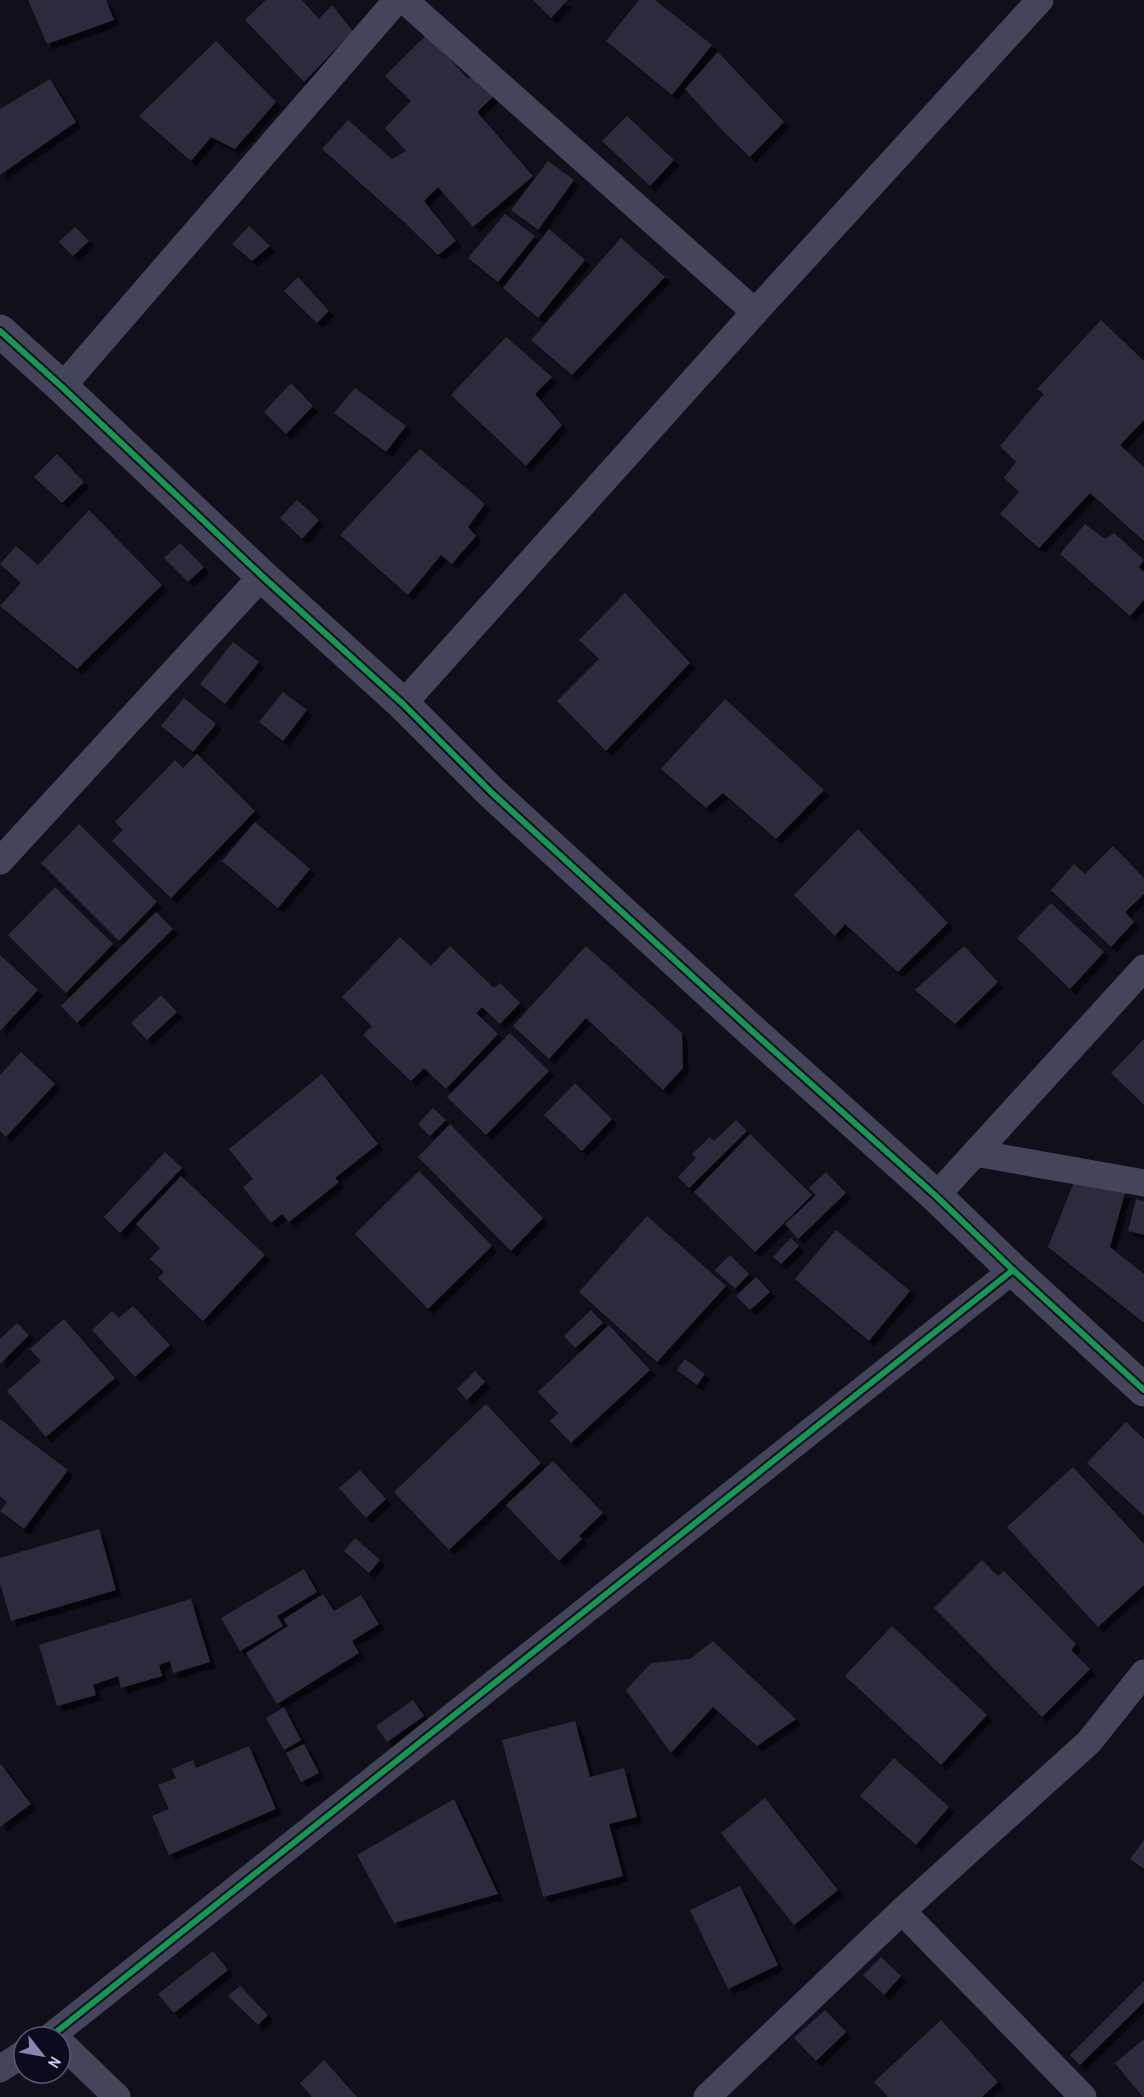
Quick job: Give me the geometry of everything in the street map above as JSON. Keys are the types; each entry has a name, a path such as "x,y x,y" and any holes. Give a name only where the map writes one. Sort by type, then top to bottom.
{"street":[{"path":"62,387 397,0"},
{"path":"404,0 755,312"},
{"path":"403,704 755,312 1040,0"},
{"path":"1,333 403,704 491,792 936,1196 1144,1390"},
{"path":"0,861 262,576"},
{"path":"936,1196 1144,968"},
{"path":"975,1153 1144,1183"},
{"path":"70,2025 1013,1270"},
{"path":"707,2097 902,1911 1089,1742 1144,1673"},
{"path":"902,1911 1083,2097"},
{"path":"72,2055 117,2097"}],"building":[{"path":"28,0 106,0 114,20 47,44"},
{"path":"266,0 302,0 319,19 332,5 353,31 304,82 245,20"},
{"path":"533,0 568,0 551,18"},
{"path":"639,0 655,0 712,45 672,95 606,41"},
{"path":"427,34 468,79 478,72 496,94 477,112 533,176 473,227 438,187 424,201 456,241 438,255 322,149 348,120 392,159 406,151 385,128 411,101 385,76"},
{"path":"216,41 276,102 235,149 211,137 191,161 139,116"},
{"path":"718,52 784,122 750,157 685,89"},
{"path":"50,79 76,122 0,175 0,109"},
{"path":"627,116 674,160 650,186 602,141"},
{"path":"548,161 574,180 538,230 511,210"},
{"path":"505,214 535,236 498,282 468,258"},
{"path":"249,226 270,246 252,261 232,244"},
{"path":"75,227 89,241 73,256 59,242"},
{"path":"549,229 585,260 538,318 503,288"},
{"path":"621,238 665,277 572,375 531,340"},
{"path":"298,277 329,311 317,323 284,291"},
{"path":"1101,320 1144,361 1144,420 1120,445 1144,467 1144,541 1090,493 1039,548 1000,514 1019,492 1004,478 1016,462 1000,446 1044,394 1037,389"},
{"path":"506,337 552,377 535,394 562,425 526,466 451,395"},
{"path":"291,383 313,406 286,434 264,412"},
{"path":"355,388 406,426 386,452 334,413"},
{"path":"420,449 485,504 468,527 476,536 452,564 441,555 408,595 340,535"},
{"path":"57,454 84,482 62,503 34,477"},
{"path":"297,500 319,520 302,539 280,518"},
{"path":"89,510 162,585 77,669 0,606 21,583 0,564 16,546 38,565"},
{"path":"1085,524 1105,539 1114,533 1144,560 1139,567 1144,572 1144,600 1130,616 1060,554"},
{"path":"180,543 204,567 188,582 164,558"},
{"path":"625,593 690,663 606,751 557,701 599,659 579,640"},
{"path":"233,642 259,662 225,704 200,684"},
{"path":"283,692 307,710 283,741 259,722"},
{"path":"184,698 216,724 193,752 161,726"},
{"path":"725,699 824,790 776,839 723,793 706,808 661,769"},
{"path":"197,754 255,811 171,898 112,841 123,830 115,822 175,760 183,768"},
{"path":"255,822 310,869 278,908 222,861"},
{"path":"79,824 157,902 119,941 41,863"},
{"path":"858,829 948,923 898,972 845,924 835,936 794,895"},
{"path":"1113,846 1144,878 1144,894 1125,912 1134,922 1111,947 1051,890 1074,864 1085,874"},
{"path":"55,887 113,944 66,993 8,935"},
{"path":"1051,903 1104,952 1070,989 1017,938"},
{"path":"156,912 173,929 77,1023 61,1006"},
{"path":"400,937 431,966 450,946 494,988 500,983 520,1003 500,1024 482,1007 476,1013 498,1034 446,1089 424,1068 411,1081 363,1035 372,1026 342,997"},
{"path":"586,946 682,1033 683,1068 663,1090 586,1018 549,1059 513,1026"},
{"path":"964,946 998,982 955,1024 915,990"},
{"path":"0,955 38,990 0,1031"},
{"path":"161,995 177,1012 147,1040 131,1023"},
{"path":"510,1033 549,1071 486,1135 447,1097"},
{"path":"1144,1039 1144,1105 1111,1073"},
{"path":"21,1052 55,1084 6,1137 0,1131 0,1075"},
{"path":"322,1074 378,1144 335,1178 339,1182 289,1222 282,1214 271,1223 243,1187 253,1179 229,1149"},
{"path":"575,1083 612,1119 582,1151 544,1115"},
{"path":"433,1108 446,1120 430,1136 418,1124"},
{"path":"736,1120 747,1131 689,1188 678,1177 696,1158 692,1154 710,1137 714,1141"},
{"path":"450,1124 543,1218 511,1251 418,1157"},
{"path":"750,1134 812,1195 755,1252 694,1192"},
{"path":"165,1152 182,1168 120,1233 104,1217"},
{"path":"419,1171 492,1246 428,1309 355,1234"},
{"path":"826,1172 846,1193 798,1239 785,1224 816,1195 809,1188"},
{"path":"181,1176 265,1255 203,1321 158,1278 164,1272 150,1259 160,1248 136,1224"},
{"path":"1074,1182 1125,1193 1110,1247 1144,1274 1144,1323 1048,1247"},
{"path":"1136,1199 1144,1201 1144,1235 1128,1231"},
{"path":"647,1216 726,1286 657,1362 579,1292"},
{"path":"836,1230 910,1291 869,1341 795,1279"},
{"path":"791,1238 799,1246 781,1264 773,1257"},
{"path":"730,1255 749,1274 735,1289 715,1270"},
{"path":"756,1277 770,1292 750,1310 736,1296"},
{"path":"133,1306 170,1345 135,1377 92,1330 112,1311 119,1318"},
{"path":"591,1310 603,1323 575,1348 564,1336"},
{"path":"64,1319 115,1378 46,1437 7,1391 41,1361 30,1349"},
{"path":"17,1323 29,1335 0,1364 0,1339"},
{"path":"609,1325 650,1370 571,1443 550,1421 558,1413 538,1392"},
{"path":"685,1359 705,1374 697,1385 677,1370"},
{"path":"475,1371 485,1382 467,1400 457,1389"},
{"path":"486,1404 541,1463 449,1550 394,1492"},
{"path":"0,1419 68,1470 24,1529 0,1511 7,1502 0,1496"},
{"path":"1126,1422 1144,1439 1144,1516 1087,1463"},
{"path":"553,1461 603,1513 579,1536 582,1539 559,1561 506,1505"},
{"path":"1073,1467 1144,1544 1144,1585 1098,1627 1007,1527"},
{"path":"360,1470 386,1499 366,1518 339,1488"},
{"path":"99,1529 116,1590 11,1621 0,1583 0,1558"},
{"path":"355,1538 380,1560 369,1573 344,1551"},
{"path":"982,1560 998,1576 1004,1571 1076,1644 1071,1650 1090,1669 1042,1717 934,1608"},
{"path":"304,1569 317,1592 277,1616 283,1626 240,1651 221,1618"},
{"path":"323,1594 334,1611 361,1595 379,1624 352,1641 359,1653 277,1704 246,1653 288,1626 284,1619"},
{"path":"191,1599 210,1662 173,1673 170,1661 159,1665 162,1676 121,1688 118,1676 93,1685 96,1695 57,1706 39,1645"},
{"path":"892,1626 987,1715 941,1765 845,1676"},
{"path":"713,1641 796,1719 757,1746 713,1707 671,1753 626,1690 651,1663 690,1659"},
{"path":"413,1700 424,1716 387,1742 376,1726"},
{"path":"284,1707 301,1740 284,1750 266,1718"},
{"path":"575,1721 590,1777 624,1768 637,1817 609,1824 623,1876 543,1897 502,1740"},
{"path":"304,1744 319,1773 301,1782 286,1753"},
{"path":"249,1746 276,1809 169,1855 152,1816 169,1809 158,1785 176,1778 172,1769 193,1760 196,1768"},
{"path":"894,1758 949,1807 916,1845 860,1796"},
{"path":"0,1763 31,1804 0,1827"},
{"path":"765,1798 838,1890 794,1925 721,1833"},
{"path":"454,1799 498,1894 394,1923 357,1855"},
{"path":"1144,1840 1144,1869 1130,1859"},
{"path":"740,1886 778,1965 728,1989 690,1910"},
{"path":"213,1951 228,1970 174,2013 158,1994"},
{"path":"881,1957 901,1976 884,1995 863,1975"},
{"path":"1144,1981 1144,2002 1080,2065 1070,2055"},
{"path":"240,1986 268,2015 258,2025 228,1996"},
{"path":"825,2010 846,2032 816,2061 794,2038"},
{"path":"941,2020 998,2082 982,2097 888,2097 874,2082"},
{"path":"1144,2039 1144,2097 1143,2097 1115,2063"},
{"path":"324,2060 357,2097 312,2097 300,2083"}],"cycle path":[{"path":"0,331 262,576 403,704 491,792 936,1196 1144,1390"},
{"path":"65,2025 1013,1270"}]}
